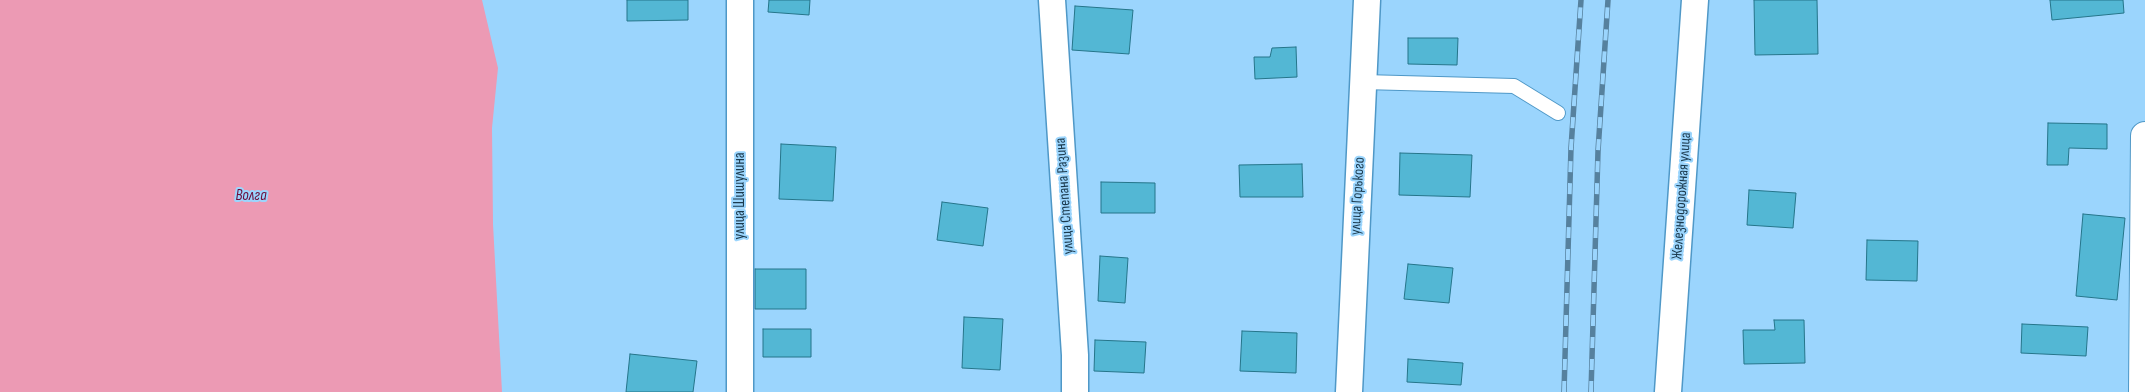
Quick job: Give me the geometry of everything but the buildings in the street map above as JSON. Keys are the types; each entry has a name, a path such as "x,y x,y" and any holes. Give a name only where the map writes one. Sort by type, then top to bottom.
{"main road":[{"path":"2143,392 2145,136"}],"street":[{"name":"улица Шишулина","path":"740,0 740,392"},
{"name":"улица Степана Разина","path":"1052,0 1075,355 1075,392"},
{"name":"улица Горького","path":"1349,392 1367,0"},
{"name":"Железнодорожная улица","path":"1668,392 1695,0"}],"lane":[{"path":"1363,82 1514,86 1558,113"}],"water":[{"name":"Волга","path":"0,0 482,0 498,68 492,128 493,224 502,392 0,392"}],"railway":[{"path":"1564,392 1571,148 1581,0"},
{"path":"1591,392 1598,151 1608,0"}]}
